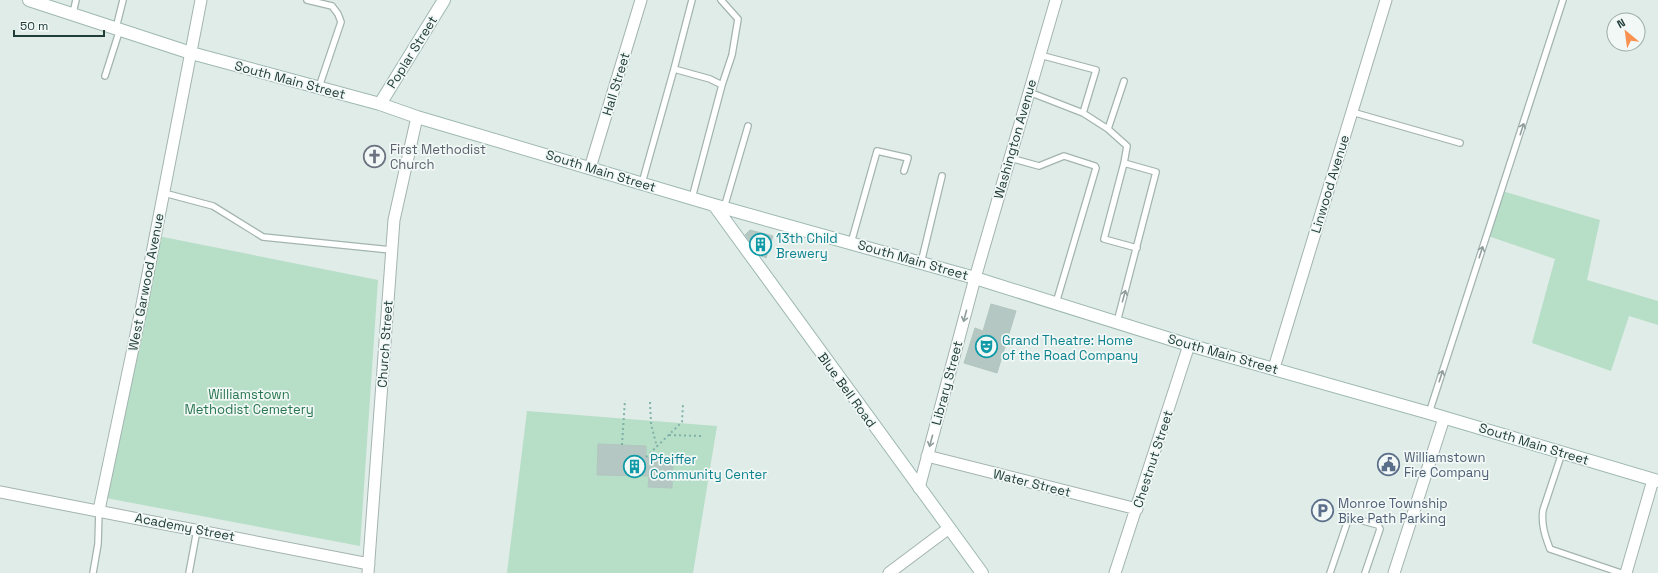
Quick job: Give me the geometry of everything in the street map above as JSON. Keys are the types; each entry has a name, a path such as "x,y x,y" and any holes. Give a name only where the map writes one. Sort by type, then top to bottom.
{"street":[{"name":"South Main Street","path":"29,0 192,53 380,104 417,117 719,207 975,278 1189,345 1429,413 1655,481"},
{"name":"West Garwood Avenue","path":"100,510 192,53 200,0"},
{"name":"Poplar Street","path":"380,104 444,0"},
{"name":"Hall Street","path":"590,168 641,0"},
{"name":"Washington Avenue","path":"975,278 1056,0"},
{"name":"Linwood Avenue","path":"1274,368 1386,0"},
{"name":"Church Street","path":"369,568 391,250 398,198 417,117"},
{"name":"Blue Bell Road","path":"719,207 919,488 982,573"},
{"name":"Library Street","path":"919,488 975,278"},
{"name":"Chestnut Street","path":"1115,573 1189,345"},
{"path":"1394,573 1444,418"},
{"name":"Water Street","path":"927,456 1137,509"},
{"path":"1626,573 1655,481"},
{"name":"Academy Street","path":"0,492 100,510 369,568"},
{"path":"889,573 949,528"}],"lane":[{"path":"73,14 76,0"},
{"path":"105,76 118,28 123,0"},
{"path":"307,0 332,6 338,14 341,22 319,87"},
{"path":"642,183 692,0"},
{"path":"692,198 722,84 732,55 738,19 721,0"},
{"path":"1429,413 1563,0"},
{"path":"1040,55 1096,70 1083,113"},
{"path":"674,69 722,84"},
{"path":"1108,129 1124,81"},
{"path":"1029,92 1083,113 1108,129 1127,146 1104,239 1137,248"},
{"path":"1352,112 1460,143"},
{"path":"719,207 748,126"},
{"path":"851,243 877,151 908,158 904,171"},
{"path":"1010,158 1039,166 1064,156 1095,166 1096,168 1056,303"},
{"path":"1117,322 1156,172 1124,163"},
{"path":"921,263 942,176"},
{"path":"164,193 213,206 263,237 391,250"},
{"path":"1562,453 1543,510 1542,518 1545,536 1550,549 1621,573"},
{"path":"93,573 98,544 100,510"},
{"path":"1330,573 1348,520 1352,518 1378,525 1380,529 1365,573"},
{"path":"189,573 197,530"}],"path":[{"path":"622,445 624,400"},
{"path":"650,402 651,424 657,447"},
{"path":"646,457 682,422 683,404"},
{"path":"669,435 701,436"}],"green space":[{"path":"1502,191 1600,220 1587,280 1658,301 1658,325 1629,316 1611,371 1532,343 1555,259 1488,236"},
{"name":"Williamstown Methodist Cemetery","path":"158,236 378,280 360,546 106,498"},
{"path":"527,411 717,426 693,573 507,573"}],"building":[{"name":"13th Child Brewery","path":"750,230 773,236 766,258 760,255 745,235"},
{"name":"Grand Theatre: Home of the Road Company","path":"991,304 1016,311 997,373 964,363 975,328 983,331"},
{"name":"Pfeiffer Community Center","path":"598,444 646,446 646,457 673,458 672,488 648,487 649,476 597,475"}],"place":[{"name":"First Methodist Church","path":"374,156"},
{"name":"13th Child Brewery","path":"761,245"},
{"name":"Grand Theatre: Home of the Road Company","path":"987,347"},
{"name":"Williamstown Fire Company","path":"1389,464"},
{"name":"Pfeiffer Community Center","path":"635,466"},
{"name":"Monroe Township Bike Path Parking","path":"1322,510"}]}
